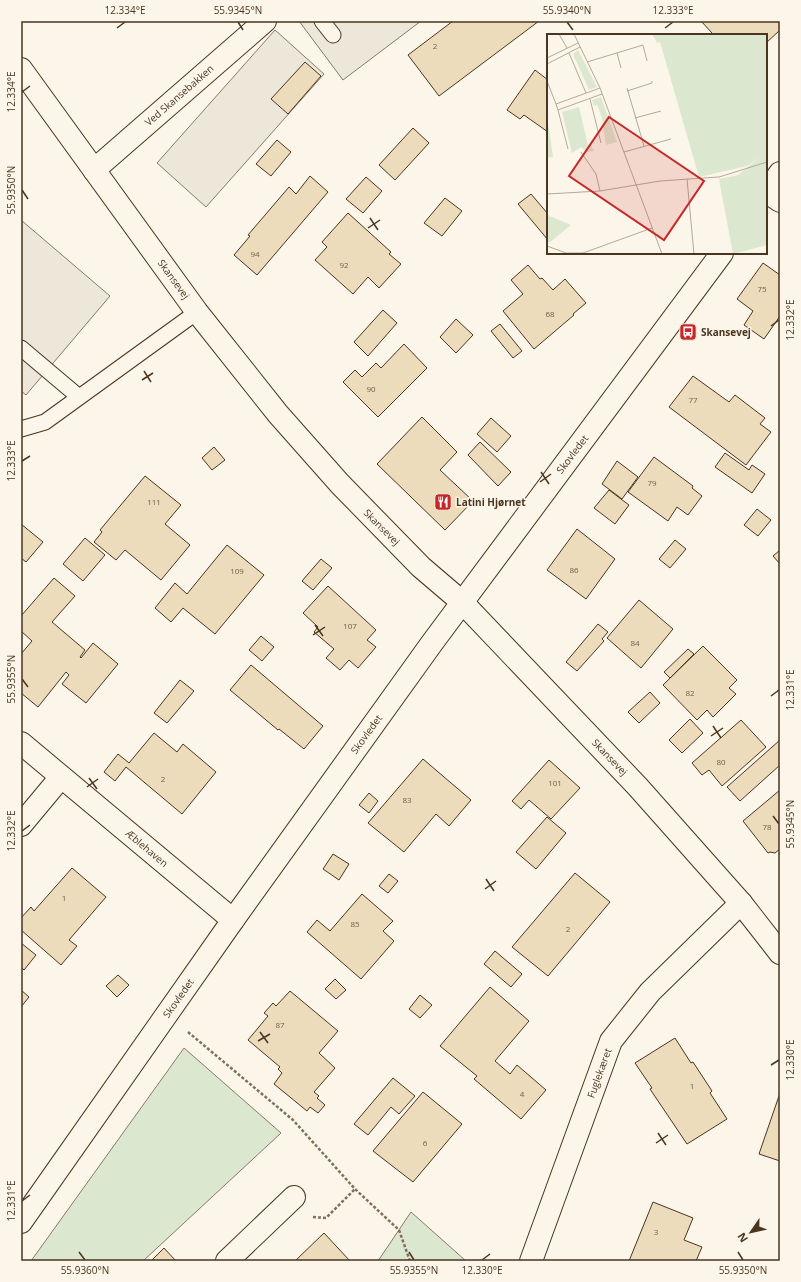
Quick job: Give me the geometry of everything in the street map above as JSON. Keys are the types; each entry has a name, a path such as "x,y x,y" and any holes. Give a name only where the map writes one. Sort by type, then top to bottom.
{"street":[{"name":"Ved Skansebakken","path":"94,170 265,21"},
{"name":"Skansevej","path":"21,69 198,312 278,414 340,484 421,567 462,602 638,787 741,903 780,954"},
{"path":"771,195 780,173"},
{"name":"Skovledet","path":"21,1222 233,920 462,602 721,254"},
{"name":"Æblehaven","path":"21,743 233,920"},
{"path":"21,825 61,777"},
{"name":"Fuglekæret","path":"531,1261 611,1041 650,992 741,903"},
{"path":"226,1261 294,1198"}],"lane":[{"path":"322,21 333,35"},
{"path":"21,429 45,422 198,312"},
{"path":"21,348 79,397"}],"path":[{"path":"167,1014 293,1120 355,1189 399,1230 410,1261"}],"green space":[{"path":"184,1048 281,1133 143,1261 31,1261"},
{"path":"411,1212 466,1261 378,1261"}],"shaded area":[{"path":"299,21 421,21 343,80"},
{"path":"275,30 324,74 206,207 157,163"},
{"path":"21,220 110,296 26,395 21,391"}],"building":[{"path":"453,21 539,21 439,96 408,55"},
{"path":"701,21 777,21 780,24 780,30 767,42 767,34 711,34 712,33"},
{"path":"305,62 321,76 288,114 271,99"},
{"path":"535,70 547,79 547,131 524,115 520,119 507,110"},
{"path":"413,128 429,143 395,180 379,165"},
{"path":"277,140 291,152 271,176 256,164"},
{"path":"310,176 328,192 257,275 234,255 250,236 248,235 289,187 296,194"},
{"path":"366,177 382,191 363,213 346,199"},
{"path":"531,194 547,213 547,239 518,204"},
{"path":"445,198 462,211 442,236 424,223"},
{"path":"348,213 391,252 389,254 401,264 379,288 368,277 353,294 315,260 327,247 322,242"},
{"path":"763,263 780,275 780,316 764,339 744,325 753,311 737,299"},
{"path":"528,265 540,279 542,278 553,290 565,279 586,303 534,349 503,311 523,294 511,280"},
{"path":"383,310 397,323 368,356 354,342"},
{"path":"456,319 473,335 456,353 440,337"},
{"path":"500,324 522,351 513,358 491,331"},
{"path":"404,344 427,368 378,417 343,382 355,370 362,377 376,363 381,368"},
{"path":"693,376 729,402 735,395 765,418 760,424 771,432 746,465 669,407"},
{"path":"422,417 457,452 440,470 473,501 445,530 377,464"},
{"path":"491,418 511,436 497,452 477,434"},
{"path":"480,442 511,472 498,486 468,455"},
{"path":"214,447 225,460 212,470 202,458"},
{"path":"725,453 749,470 752,465 765,474 752,493 715,467"},
{"path":"654,457 693,486 692,488 702,496 688,515 677,507 668,521 628,492"},
{"path":"617,461 638,477 622,499 602,484"},
{"path":"145,476 181,505 165,524 190,545 161,580 125,550 116,560 94,542 102,532 100,530"},
{"path":"609,490 629,505 615,524 594,508"},
{"path":"757,509 771,520 758,536 744,525"},
{"path":"21,524 43,542 26,562 21,558"},
{"path":"577,529 615,559 586,599 547,570"},
{"path":"85,538 105,555 83,581 63,564"},
{"path":"675,540 686,549 670,568 659,559"},
{"path":"227,545 264,575 215,634 183,608 171,622 155,608 175,583 187,594"},
{"path":"780,550 780,564 773,556"},
{"path":"321,559 332,568 313,590 302,581"},
{"path":"54,578 75,596 52,622 85,650 80,657 81,658 93,643 118,664 86,703 62,684 69,675 66,672 38,707 21,693 21,654 32,641 21,631 21,616"},
{"path":"328,586 376,630 367,640 376,647 358,668 349,660 340,670 326,658 334,649 314,632 318,627 303,613"},
{"path":"639,600 673,629 641,668 607,638"},
{"path":"598,624 608,632 602,639 604,641 577,671 566,662"},
{"path":"261,636 274,647 262,661 249,650"},
{"path":"703,646 737,680 729,688 736,694 713,717 707,710 697,720 663,685"},
{"path":"688,649 694,654 670,678 664,672"},
{"path":"251,665 323,726 304,749 279,729 278,730 230,690"},
{"path":"180,680 194,691 167,723 154,713"},
{"path":"650,692 660,703 639,723 628,712"},
{"path":"690,719 703,733 682,753 669,740"},
{"path":"741,720 766,747 722,786 709,770 702,775 692,763"},
{"path":"154,733 177,752 183,744 216,772 182,814 126,767 115,781 104,772 118,754 129,763"},
{"path":"780,740 780,765 740,801 727,787"},
{"path":"423,759 471,800 449,826 436,814 404,852 368,823"},
{"path":"549,760 580,788 551,819 529,800 521,809 512,801"},
{"path":"780,790 780,849 775,853 768,853 743,821"},
{"path":"369,793 378,801 369,813 359,805"},
{"path":"547,817 566,833 536,869 516,852"},
{"path":"333,854 349,864 339,880 323,869"},
{"path":"72,868 106,897 69,940 77,946 61,965 21,930 21,918 31,907 34,911"},
{"path":"575,873 610,902 548,976 512,947"},
{"path":"389,874 398,881 388,893 379,886"},
{"path":"362,894 393,921 383,931 394,941 361,979 307,932 317,920 330,931"},
{"path":"21,943 36,955 24,970 21,967"},
{"path":"495,951 522,974 511,987 484,964"},
{"path":"118,975 129,985 117,997 106,986"},
{"path":"335,979 346,990 336,999 325,989"},
{"path":"490,987 529,1021 495,1061 510,1074 517,1065 546,1090 521,1119 474,1079 477,1076 440,1046"},
{"path":"21,990 29,997 21,1007"},
{"path":"290,991 338,1031 319,1053 335,1068 314,1092 319,1096 317,1098 325,1105 318,1113 310,1107 307,1111 274,1084 282,1073 278,1069 280,1067 248,1040 268,1016 264,1013 273,1003 276,1006"},
{"path":"420,995 432,1005 420,1018 409,1009"},
{"path":"675,1038 712,1091 710,1093 727,1119 687,1144 650,1089 652,1088 635,1063"},
{"path":"393,1078 415,1096 399,1114 391,1107 368,1135 354,1124"},
{"path":"423,1092 462,1124 413,1182 373,1151"},
{"path":"780,1093 780,1161 759,1154"},
{"path":"653,1202 693,1218 684,1240 702,1247 696,1261 629,1261"},
{"path":"324,1233 350,1261 295,1261"},
{"path":"164,1248 176,1261 151,1261"}],"place":[{"name":"Skansevej","path":"688,332"},
{"name":"Latini Hjørnet","path":"443,502"}]}
